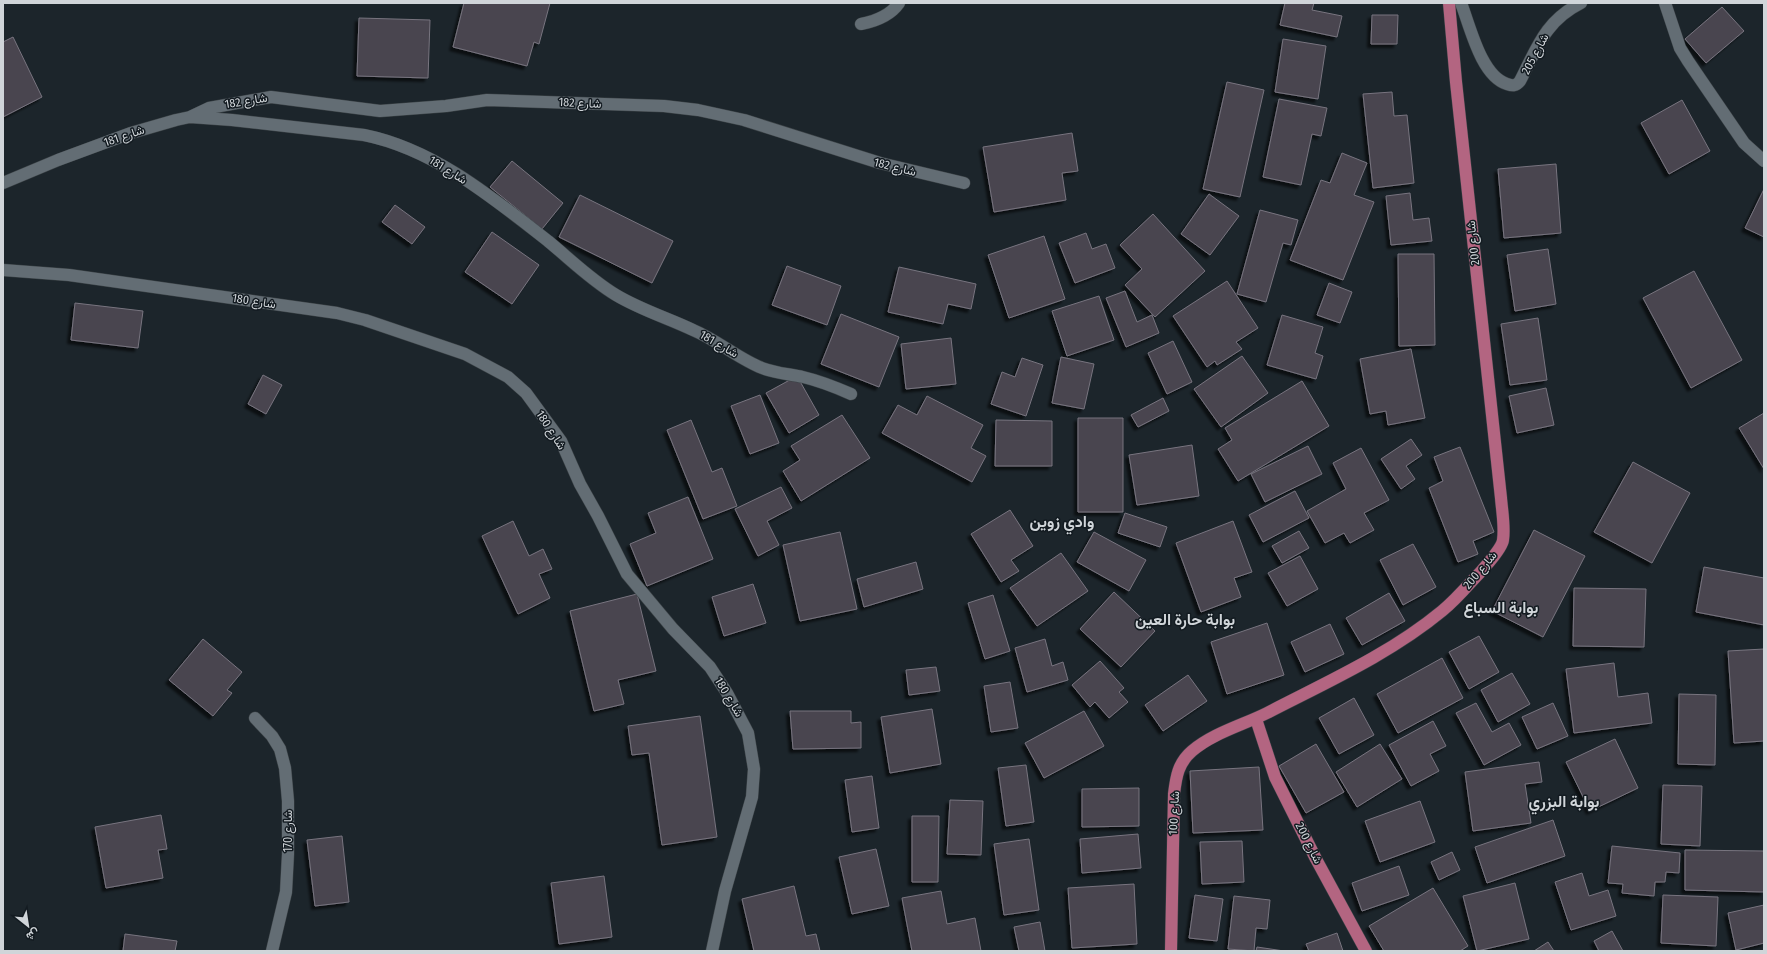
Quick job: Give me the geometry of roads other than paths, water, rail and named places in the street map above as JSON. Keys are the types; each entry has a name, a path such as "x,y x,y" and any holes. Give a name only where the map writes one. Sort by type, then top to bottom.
{"main road":[{"name":"شارع 200","path":"1366,951 1316,859 1275,776 1256,719 1376,657 1405,638 1443,610 1459,595 1490,561 1503,542 1501,498 1456,89 1449,3"},
{"name":"شارع 100","path":"1171,951 1173,822 1176,776 1181,764 1192,751 1211,739 1256,719"}],"street":[{"path":"861,24 875,21 887,15 899,3"},
{"name":"شارع 205","path":"1461,3 1477,48 1488,68 1504,84 1512,86 1520,81 1535,49 1547,30 1561,16 1581,3"},
{"path":"1666,3 1680,48 1688,61 1744,143 1764,161"},
{"name":"شارع 182","path":"190,117 209,108 271,97 380,112 446,106 487,100 664,106 698,110 744,120 880,164 964,183"},
{"name":"شارع 181","path":"3,184 124,136 156,125 190,117 232,120 382,138 417,152 445,167 548,241 597,283 618,296 653,314 693,330 720,343 762,368 824,382 851,394"},
{"name":"شارع 180","path":"3,270 69,275 337,313 365,320 465,354 508,377 526,393 561,441 580,484 627,574 673,629 710,667 727,693 748,733 754,769 752,797 725,891 712,951"},
{"name":"شارع 170","path":"255,718 272,736 280,749 285,768 288,801 286,892 272,951"}],"district":[{"name":"وادي زوين","path":"1062,521"},
{"name":"بوابة السباع","path":"1501,607"},
{"name":"بوابة حارة العين","path":"1185,619"},
{"name":"بوابة البزري","path":"1564,801"}]}
